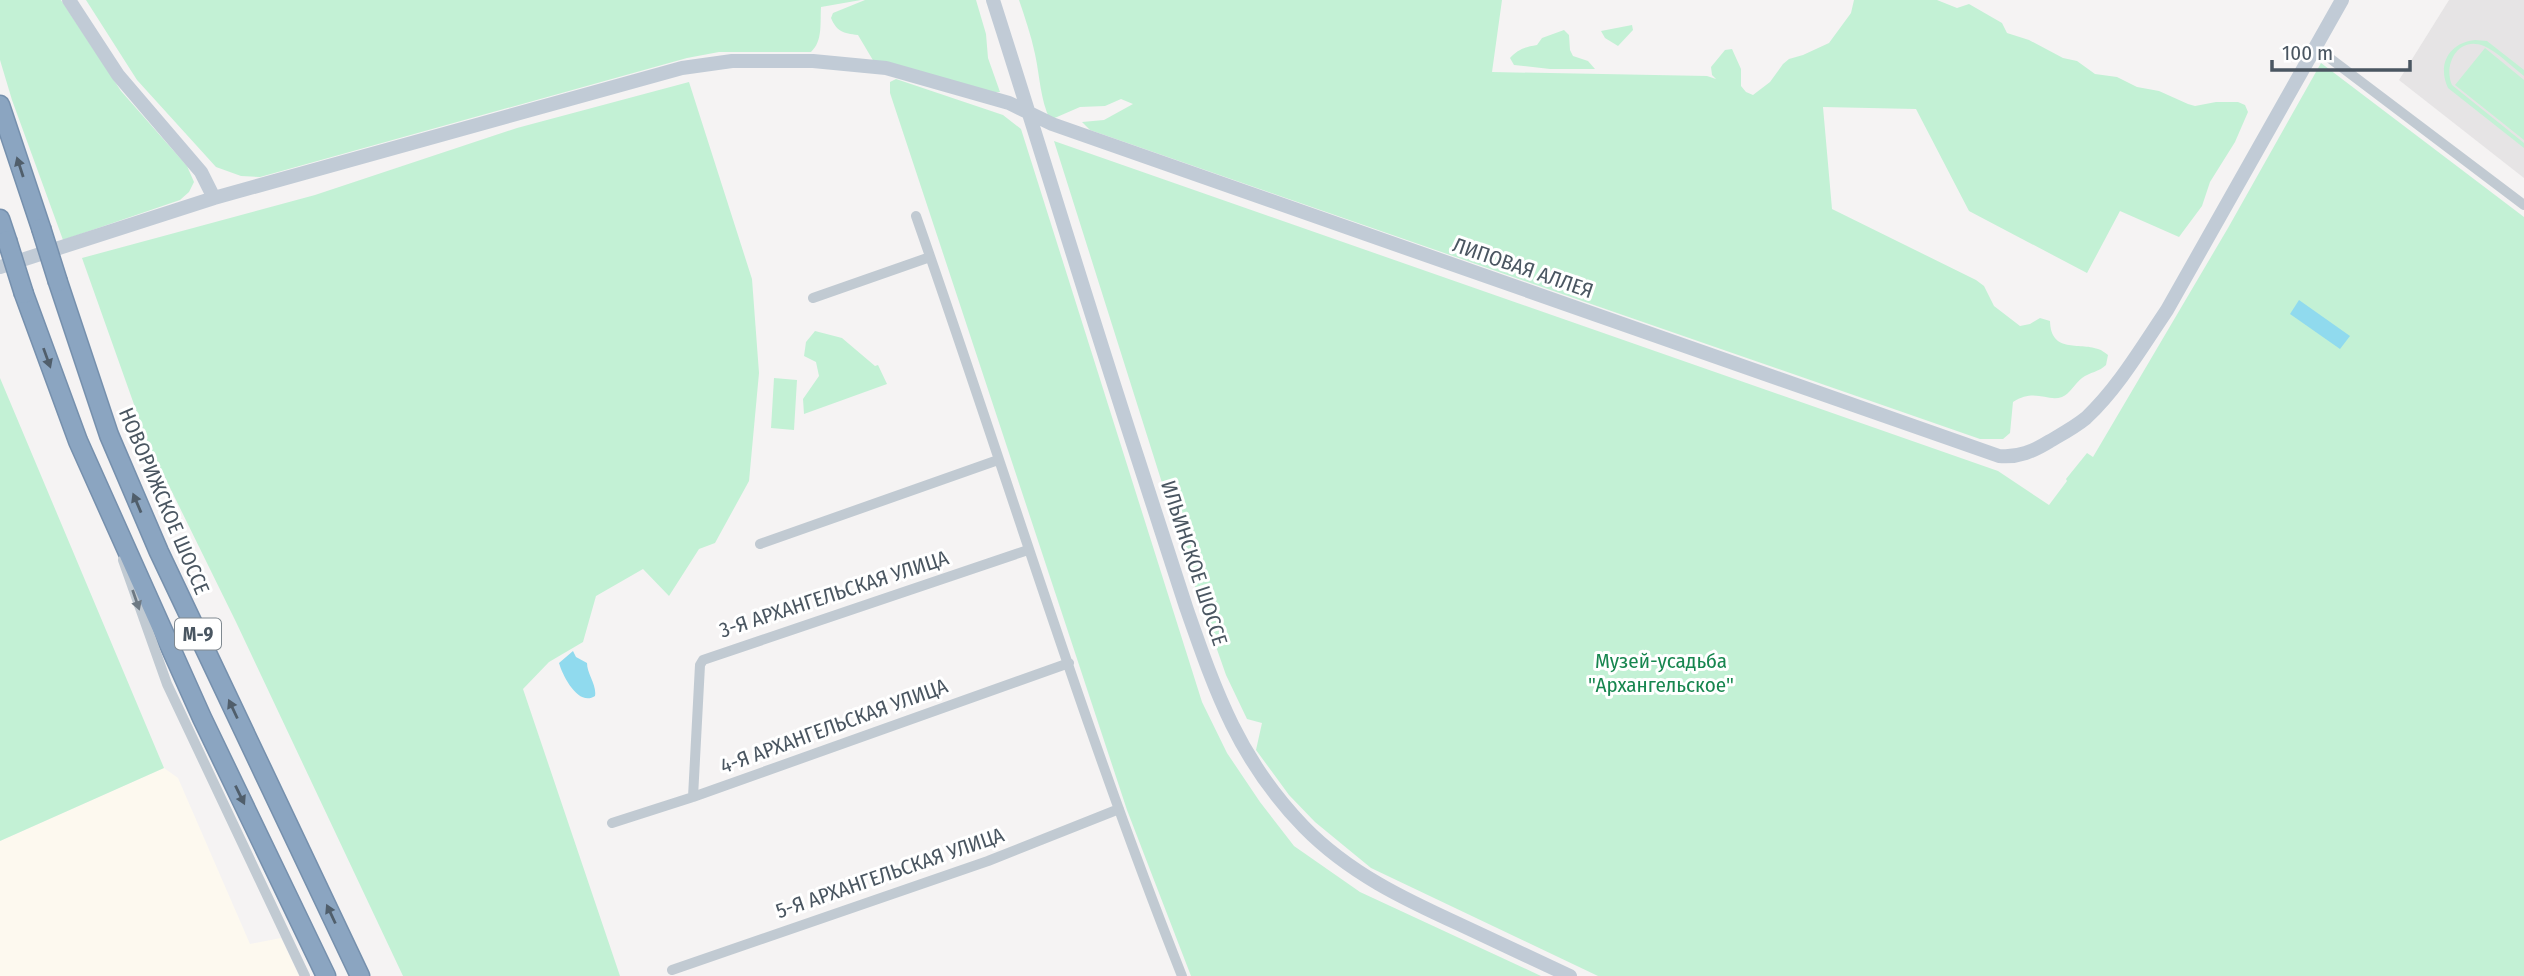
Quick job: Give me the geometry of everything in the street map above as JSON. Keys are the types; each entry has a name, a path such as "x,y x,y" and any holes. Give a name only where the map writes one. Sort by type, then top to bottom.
{"highway":[{"name":"НОВОРИЖСКОЕ ШОССЕ","path":"0,105 109,435 159,552 360,976"},
{"name":"М-9","path":"0,219 3,235 78,441 202,718 326,976"}],"street":[{"path":"69,0 118,75 201,172 214,198"},
{"name":"ИЛЬИНСКОЕ ШОССЕ","path":"993,0 1087,302 1211,679 1231,728 1279,799 1335,856 1407,900 1570,976"},
{"path":"2342,0 2315,47 2524,205"},
{"name":"ЛИПОВАЯ АЛЛЕЯ","path":"0,267 214,198 636,80 704,64 732,61 813,61 886,68 1009,103 1052,124 1699,352 2008,457 2037,449 2084,419 2116,383 2167,310 2315,47"},
{"path":"916,216 1028,550 1119,809 1182,976"},
{"path":"813,298 930,257"},
{"path":"760,544 998,460"},
{"path":"99,488 167,684 305,976"},
{"name":"3-Я АРХАНГЕЛЬСКАЯ УЛИЦА","path":"693,797 700,666 703,660 1028,550"},
{"name":"4-Я АРХАНГЕЛЬСКАЯ УЛИЦА","path":"612,823 693,797 1069,663"},
{"name":"5-Я АРХАНГЕЛЬСКАЯ УЛИЦА","path":"672,970 988,861 1119,809"}],"shaded area":[{"path":"2449,0 2524,0 2524,178 2399,80"},
{"path":"164,768 178,778 250,944 281,938 299,976 0,976 0,841"}],"green space":[{"path":"0,0 61,0 121,91 187,166 194,182 189,192 180,200 63,240 0,60"},
{"path":"86,0 861,0 821,7 819,37 811,52 719,52 687,58 260,177 241,176 216,167 137,80"},
{"path":"865,0 976,0 986,34 988,58 1000,92 990,92 874,62 858,35 841,31 831,18 833,13"},
{"path":"1019,0 1502,0 1492,72 1707,76 1716,79 1712,75 1711,67 1725,50 1732,49 1741,69 1741,86 1753,95 1770,82 1789,59 1829,43 1851,13 1854,0 1937,0 1957,8 1969,4 2002,23 2007,33 2029,40 2063,58 2077,61 2095,74 2117,77 2137,87 2159,91 2195,106 2238,102 2245,105 2248,112 2235,142 2210,182 2202,206 2179,237 2120,211 2087,273 1969,211 1916,109 1823,107 1832,209 1976,280 1984,286 1994,306 2020,326 2040,318 2050,321 2055,338 2061,343 2091,347 2108,355 2106,365 2082,378 2062,397 2028,396 2013,402 2010,433 2003,439 1980,439 1090,130 1082,122 1104,120 1133,104 1121,99 1105,106 1080,107 1050,120 1042,96 1032,40"},
{"path":"1632,25 1633,30 1618,46 1605,38 1601,31"},
{"path":"1564,30 1569,35 1573,56 1588,61 1595,69 1550,69 1514,65 1510,58 1516,52 1537,45 1542,38"},
{"path":"2475,40 2487,41 2524,70 2524,76 2484,46 2467,45 2460,48 2451,61 2452,85 2524,143 2524,148 2448,88 2444,71 2448,56 2458,45"},
{"path":"2485,48 2524,80 2524,140 2455,85"},
{"name":"Музей-усадьба \"Архангельское\"","path":"2321,63 2524,217 2524,976 1598,976 1371,868 1315,822 1289,795 1256,750 1262,723 1247,719 1226,675 1193,581 1054,141 1998,471 2049,505 2087,453 2093,457 2228,228"},
{"path":"896,79 1003,115 1021,129 1202,702 1227,753 1260,802 1294,846 1360,892 1541,976 1191,976 1127,810 890,93 890,82"},
{"path":"689,82 752,279 759,373 749,481 715,543 699,549 669,596 643,569 596,596 583,642 549,662 523,689 620,976 403,976 236,622 147,441 82,258 315,195 517,128"},
{"path":"815,331 842,338 875,366 878,365 887,384 804,414 803,399 819,376 816,362 804,356 806,342"},
{"path":"0,378 164,768 0,841"},
{"path":"774,378 797,380 794,430 771,428"}],"water":[{"path":"2299,300 2350,336 2340,349 2290,314"},
{"path":"573,651 576,657 587,663 595,696 589,698 578,694 564,676 559,663"}]}
